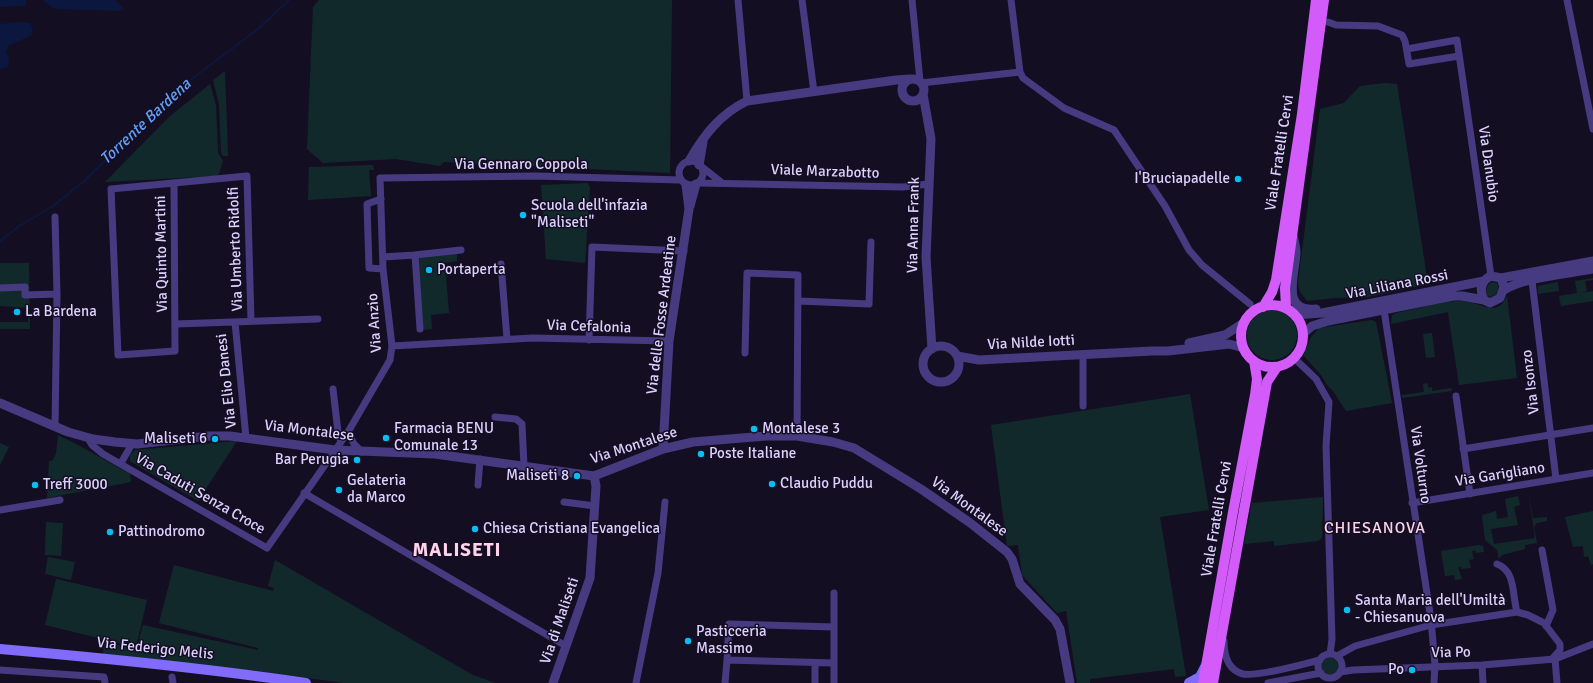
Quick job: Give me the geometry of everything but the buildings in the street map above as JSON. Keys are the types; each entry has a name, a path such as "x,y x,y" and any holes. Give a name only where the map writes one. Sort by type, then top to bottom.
{"main road":[{"name":"Viale Fratelli Cervi","path":"1245,322 1251,314 1263,307 1272,292 1276,280 1302,114 1316,0"},
{"name":"Viale Fratelli Cervi","path":"1286,308 1285,288 1324,0"},
{"path":"1254,361 1265,366 1276,367 1294,358 1301,347 1303,334 1301,324 1295,315 1286,308 1275,305 1263,307"},
{"path":"1244,348 1241,337 1245,322"},
{"name":"Viale Fratelli Cervi","path":"1203,683 1232,512 1257,379 1254,361 1244,348"},
{"name":"Viale Fratelli Cervi","path":"1213,683 1267,382 1276,367"},
{"name":"Via Federigo Melis","path":"0,649 116,659 306,683"},
{"path":"1189,683 1200,677 1207,662"}],"street":[{"path":"738,0 747,101"},
{"path":"802,0 814,92"},
{"path":"911,101 918,100 920,83 912,0"},
{"path":"1012,0 1020,72 1023,78 1064,108 1114,130 1164,206 1189,250 1202,265 1250,304"},
{"path":"1567,0 1593,129"},
{"path":"1328,22 1336,26 1378,26 1402,35 1407,49 1409,64 1459,56"},
{"name":"Via Danubio","path":"1407,49 1457,40 1488,279"},
{"path":"902,94 902,87 920,83 1020,72"},
{"path":"704,139 700,166 702,177 698,184 683,183 678,173 680,166 689,161 704,139 720,118 733,108 747,101 880,83 920,83"},
{"name":"Via Anna Frank","path":"880,83 892,86 911,101 926,120"},
{"name":"Via Anna Frank","path":"920,83 931,140 928,184 927,292 932,330 932,349"},
{"path":"1585,88 1593,87"},
{"path":"689,161 700,166 722,182"},
{"name":"Via Gennaro Coppola","path":"661,180 678,173"},
{"name":"Via Umberto Ridolfi","path":"174,184 247,176 252,321"},
{"name":"Via Gennaro Coppola","path":"380,178 536,176 661,180 683,183"},
{"name":"Via Anzio","path":"335,450 342,442 388,366 392,346 383,257 380,178"},
{"name":"Viale Marzabotto","path":"698,184 722,182 903,187 928,184"},
{"name":"Via delle Fosse Ardeatine","path":"683,183 689,209"},
{"name":"Via Quinto Martini","path":"174,184 175,351 118,355 111,188 174,184"},
{"name":"Via delle Fosse Ardeatine","path":"663,449 669,341 689,209 698,184"},
{"path":"381,199 367,204 369,268 384,269"},
{"path":"55,217 57,294 55,427"},
{"path":"1293,236 1296,252 1292,291 1295,302 1305,309 1311,310 1338,305 1357,307"},
{"path":"798,302 869,304 871,242"},
{"path":"589,340 592,247 684,250"},
{"path":"383,257 461,250"},
{"path":"415,255 420,329"},
{"name":"Via Liliana Rossi","path":"1317,318 1357,307 1488,279 1501,278 1593,261"},
{"path":"501,264 507,339"},
{"name":"Via Liliana Rossi","path":"1317,318 1384,310 1453,296 1462,296 1484,300 1487,302 1494,302 1500,298 1504,290 1511,286 1593,269"},
{"path":"745,353 747,273 798,275 797,436"},
{"path":"1501,278 1504,284 1504,290"},
{"path":"1484,300 1481,292 1488,279"},
{"name":"Via Isonzo","path":"1532,281 1556,479"},
{"path":"0,288 25,287 25,295 57,294"},
{"name":"Via Volturno","path":"1384,310 1431,624 1435,665 1434,683"},
{"path":"1295,315 1317,318"},
{"path":"1303,334 1317,318"},
{"path":"176,324 318,319"},
{"name":"Via Elio Danesi","path":"235,322 246,438"},
{"path":"1152,350 1225,336 1245,322"},
{"path":"932,330 943,346 954,352 957,356 958,368 956,374 947,381 941,382 930,378 926,374 923,363 924,358 932,349 943,346"},
{"name":"Via Cefalonia","path":"392,346 507,339 669,341"},
{"path":"1152,350 1168,351 1229,344 1244,348"},
{"name":"Via Nilde Iotti","path":"979,360 1152,350"},
{"name":"Via Nilde Iotti","path":"1083,354 1083,406"},
{"path":"957,356 979,360"},
{"path":"1294,358 1316,379 1329,402 1326,446 1332,639 1334,655 1342,662 1340,683"},
{"path":"958,368 979,360"},
{"path":"333,389 338,432 342,442"},
{"path":"1456,396 1470,494"},
{"name":"Via Montalese","path":"0,403 55,427 88,438 132,444 209,436 246,438 335,450 435,454 480,459 594,476 663,449 693,442 766,436 797,436 833,442 854,448 944,504 1007,552 1012,559 1020,584 1055,620 1060,630 1070,683"},
{"path":"495,417 516,419 522,424 524,466"},
{"path":"1463,449 1593,428"},
{"path":"348,432 354,444 362,452"},
{"name":"Via Caduti Senza Croce","path":"88,438 97,450 267,548 335,450"},
{"name":"Via Caduti Senza Croce","path":"121,463 132,444"},
{"path":"478,485 480,459"},
{"name":"Via Garigliano","path":"1412,503 1593,473"},
{"name":"Via di Maliseti","path":"554,682 590,578 595,506 594,476"},
{"path":"304,493 566,646"},
{"path":"0,510 60,500"},
{"path":"564,502 595,506"},
{"path":"636,683 658,573 665,502"},
{"path":"1542,550 1553,610 1546,626"},
{"path":"1497,564 1504,566 1510,572 1517,612"},
{"path":"834,594 834,683"},
{"path":"1223,634 1226,660 1233,668 1242,674 1289,668 1320,660 1355,646 1431,624 1517,612 1535,618 1546,626 1560,647 1556,658 1556,683"},
{"path":"726,683 728,624 834,627"},
{"path":"1556,658 1593,644"},
{"name":"Via Po","path":"1340,673 1353,670 1435,665 1482,665 1556,658"},
{"path":"726,660 834,663"},
{"path":"1320,660 1318,666 1321,673 1330,680 1340,673"},
{"path":"815,663 815,683"},
{"path":"1482,665 1483,683"},
{"path":"0,670 104,680"},
{"path":"1268,683 1321,673"}],"green space":[{"path":"319,0 672,0 670,173 444,162 440,166 396,159 323,163 307,149 313,7"},
{"path":"225,71 228,156 223,156 221,153 219,104 213,80"},
{"path":"1384,83 1397,84 1428,284 1368,297 1334,298 1307,301 1300,292 1298,283 1320,109 1344,103 1360,86"},
{"path":"210,84 216,105 218,153 223,161 218,176 105,182 169,117"},
{"path":"373,165 374,170 369,170 371,196 308,200 309,167"},
{"path":"588,183 590,188 585,263 546,259 541,185"},
{"path":"457,252 457,261 445,263 449,313 431,315 432,329 423,330 417,258"},
{"path":"0,263 29,263 30,329 0,329 0,322 28,322 28,308 0,306"},
{"path":"1593,278 1593,280 1585,281 1587,291 1580,293 1593,291 1593,301 1561,306 1559,296 1577,293 1575,281"},
{"path":"1492,282 1497,283 1499,288 1496,294 1491,297 1487,296 1486,292 1488,286"},
{"path":"1558,282 1559,291 1538,294 1538,286"},
{"path":"1507,296 1517,378 1459,385 1448,312 1391,324 1392,315 1396,313 1453,301 1465,301 1494,308 1499,307"},
{"path":"1267,310 1277,310 1290,317 1297,330 1297,340 1290,353 1277,360 1267,360 1258,356 1251,349 1247,340 1247,330 1251,321 1258,314"},
{"path":"1372,320 1376,322 1392,403 1346,411 1333,391 1304,356 1304,354 1311,337 1319,328"},
{"path":"1432,333 1435,357 1426,358 1423,334"},
{"path":"1428,383 1428,388 1432,387 1432,391 1451,388 1452,391 1402,398 1402,395 1424,392 1423,384"},
{"path":"1190,394 1209,510 1160,517 1186,676 1175,677 1174,669 1090,679 1090,683 1077,683 1066,611 1057,613 1022,575 1018,545 1007,546 991,425"},
{"path":"58,435 130,474 131,482 47,498 49,461 52,461 56,454"},
{"path":"237,441 198,501 130,461 130,455 135,450"},
{"path":"0,443 9,447 0,465"},
{"path":"1528,490 1533,518 1547,517 1547,521 1537,523 1534,527 1537,543 1525,545 1525,549 1502,555 1499,559 1497,550 1485,540 1482,515 1496,511 1497,519 1508,517 1505,499 1518,496 1520,505 1514,507 1518,525 1491,529 1494,544 1535,538"},
{"path":"1323,497 1322,538 1318,541 1274,546 1274,541 1244,544 1252,503"},
{"path":"1593,511 1593,564 1591,565 1588,556 1584,557 1583,546 1573,547 1565,517"},
{"path":"46,522 63,523 61,556 45,555"},
{"path":"1479,545 1483,546 1484,552 1476,553 1475,550 1472,551 1474,559 1469,560 1471,568 1461,569 1461,567 1458,567 1462,579 1455,580 1454,575 1445,576 1441,551"},
{"path":"48,557 75,562 71,580 45,574"},
{"path":"275,560 471,674 495,683 344,683 257,671 103,654 104,643 137,647 143,625 258,650 258,648 159,623 174,565 273,591 274,588 268,586"},
{"path":"56,579 147,600 136,647 45,625"},
{"path":"1330,658 1336,660 1338,666 1336,672 1330,674 1324,672 1322,666 1324,660"}],"water":[{"path":"0,0 26,0 26,5 0,7"},
{"path":"43,0 115,0 124,8 119,11 58,9 53,8"},
{"path":"19,22 30,23 33,31 32,35 8,46 6,52 9,57 8,67 0,69 0,24"}],"waterway":[{"name":"Torrente Bardena","path":"0,241 21,225 53,206 84,181 185,84 258,29 289,0"}],"place":[{"name":"I'Bruciapadelle","path":"1238,179"},
{"name":"Scuola dell'infazia \"Maliseti\"","path":"523,215"},
{"name":"Portaperta","path":"429,270"},
{"name":"La Bardena","path":"17,312"},
{"name":"Montalese 3","path":"754,429"},
{"name":"Farmacia BENU Comunale 13","path":"386,438"},
{"name":"Maliseti 6","path":"215,439"},
{"name":"Poste Italiane","path":"701,454"},
{"name":"Bar Perugia","path":"357,460"},
{"name":"Maliseti 8","path":"577,476"},
{"name":"Claudio Puddu","path":"772,484"},
{"name":"Treff 3000","path":"35,485"},
{"name":"Gelateria da Marco","path":"339,490"},
{"name":"Chiesa Cristiana Evangelica","path":"475,529"},
{"name":"Pattinodromo","path":"110,532"},
{"name":"Santa Maria dell'Umiltà - Chiesanuova","path":"1347,610"},
{"name":"Pasticceria Massimo","path":"688,641"},
{"name":"Po","path":"1412,670"}],"district":[{"name":"CHIESANOVA","path":"1375,529"},
{"name":"MALISETI","path":"457,551"}]}
